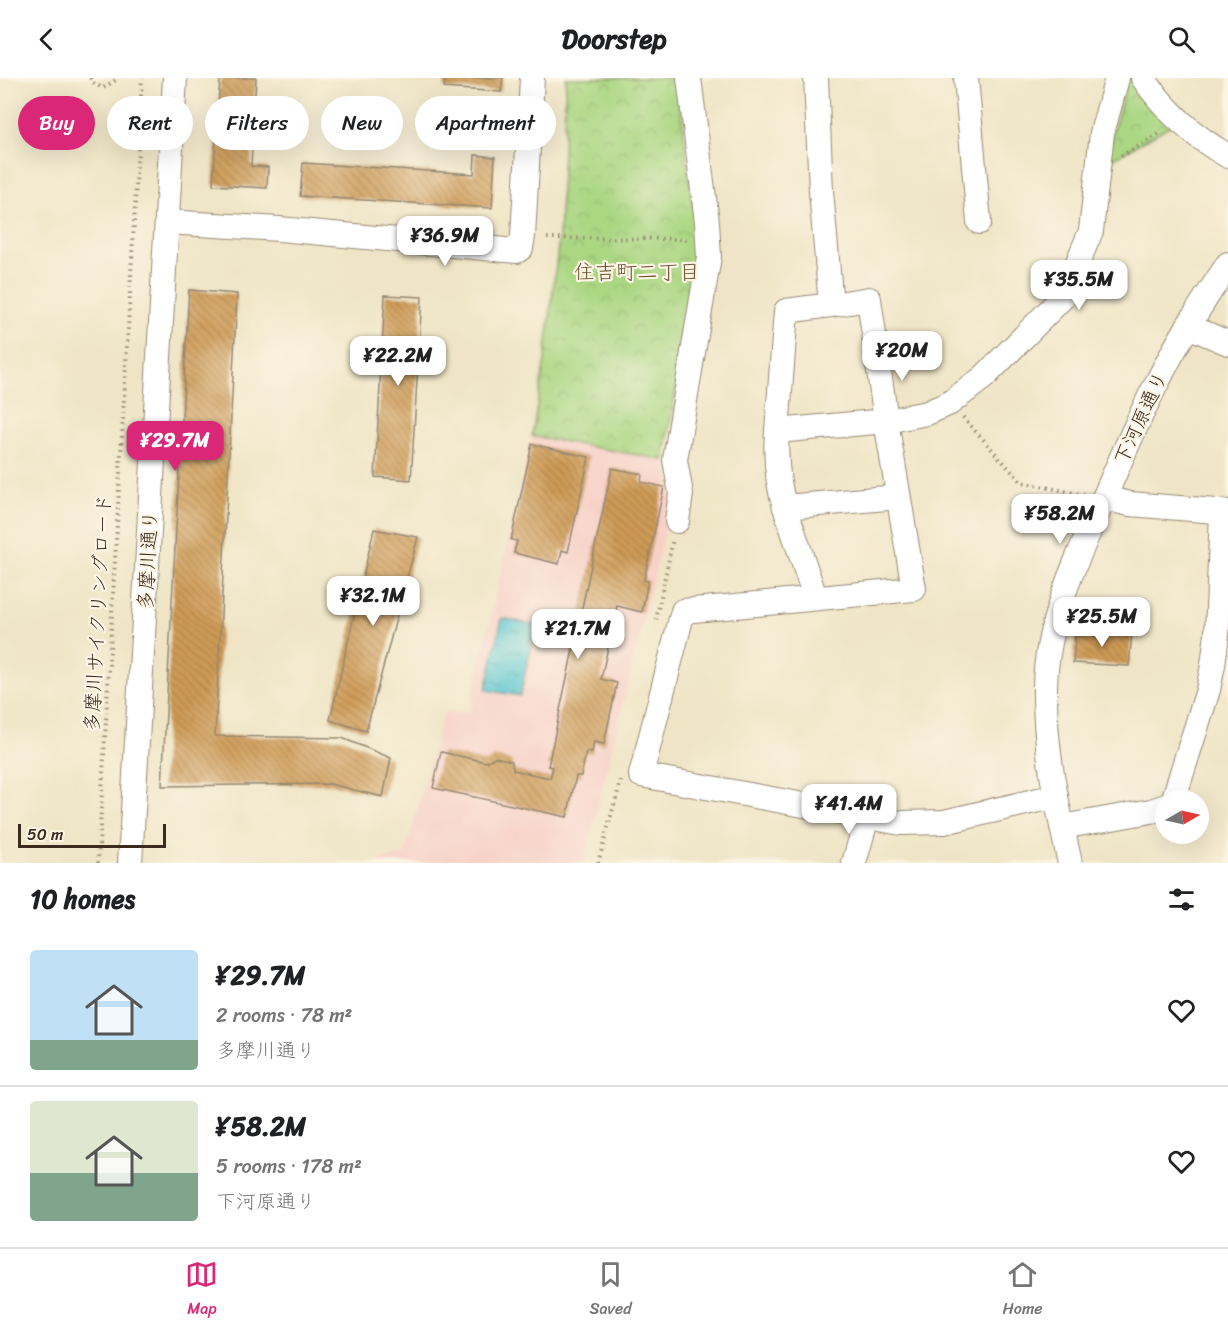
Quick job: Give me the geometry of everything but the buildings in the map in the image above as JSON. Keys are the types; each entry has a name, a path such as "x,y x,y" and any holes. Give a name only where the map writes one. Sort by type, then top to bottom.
{"street":[{"name":"多摩川通り","path":"130,863 175,78"},
{"path":"167,222 279,229 517,251 521,248 523,236 532,78"},
{"path":"677,521 681,494 675,460 709,257 707,222 689,78"},
{"path":"816,78 821,191 831,305"},
{"path":"966,78 979,222"},
{"path":"777,431 886,421 927,413 950,403 984,377 1063,297 1091,231 1102,133 1117,78"},
{"path":"1143,78 1156,98 1180,122 1228,156"},
{"name":"下河原通り","path":"1070,863 1047,737 1045,686 1051,641 1066,588 1104,498 1162,372 1188,326 1228,264"},
{"path":"815,597 778,487 776,452 786,311 870,299 886,421 914,589 683,611 641,775 901,823 944,822 1056,796"},
{"path":"1188,326 1228,343"},
{"path":"785,507 898,497"},
{"path":"1104,498 1130,504 1225,512 1222,635 1208,690 1176,790"},
{"path":"1062,827 1155,810"},
{"path":"854,863 867,817"}],"path":[{"path":"90,78 93,83 102,88 118,78"},
{"name":"多摩川サイクリングロード","path":"98,863 142,78"},
{"path":"1099,169 1180,122"},
{"path":"547,238 698,239"},
{"path":"950,403 1021,482 1104,498"}],"shaded area":[{"path":"532,436 664,460 672,502 584,863 375,863 405,854 443,712 469,713"}],"green space":[{"path":"566,78 677,78 699,254 664,460 532,436 545,360 559,239"},
{"path":"1128,78 1140,78 1176,122 1104,164"}],"water":[{"path":"502,618 536,625 520,696 486,690"}],"district":[{"name":"住吉町二丁目","path":"637,272"}]}
